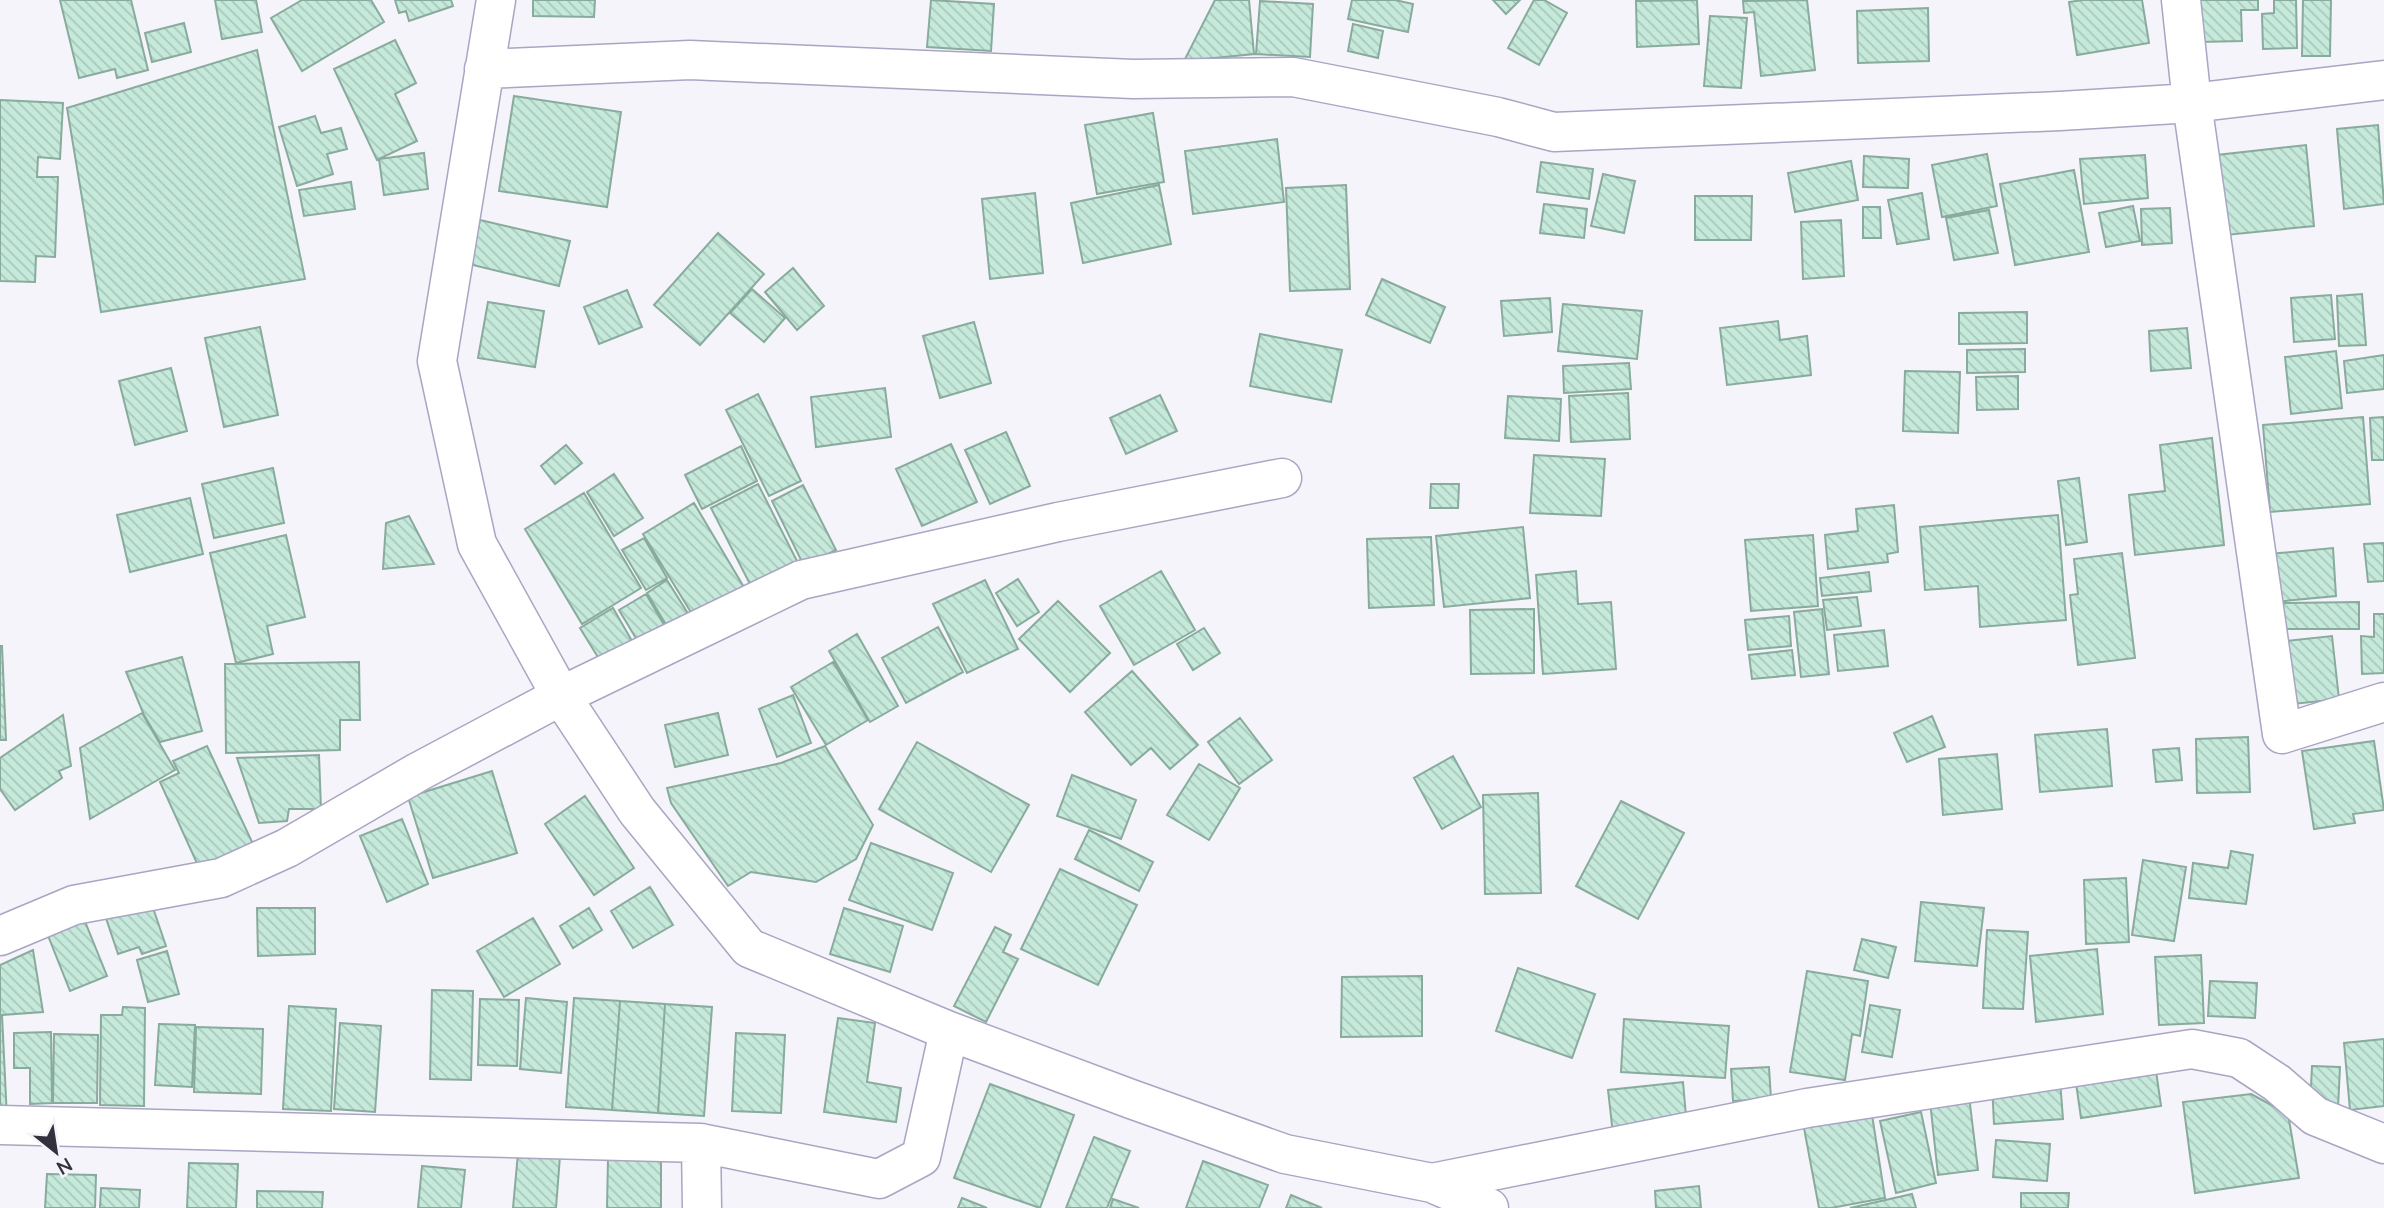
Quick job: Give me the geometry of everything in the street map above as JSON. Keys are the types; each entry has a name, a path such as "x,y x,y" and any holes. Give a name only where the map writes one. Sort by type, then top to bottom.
{"street":[{"path":"496,0 437,361 477,544 561,696 637,811 749,948 949,1031 1285,1154 1432,1183 1489,1208"},
{"path":"2181,0 2192,103 2282,734 2384,702"},
{"path":"484,69 690,60 1133,79 1293,77 1498,117 1554,132 2192,103 2384,80"},
{"path":"0,936 74,905 221,878 287,848 418,772 561,696 801,580 1058,522 1282,478"},
{"path":"0,1125 701,1143 877,1193 921,1157 949,1031"},
{"path":"1432,1183 1807,1108 2192,1049 2239,1058 2277,1083 2315,1116 2384,1144"},
{"path":"701,1143 702,1208"}],"building":[{"path":"60,0 131,0 148,70 117,78 115,69 79,78"},
{"path":"215,0 256,0 262,32 222,39"},
{"path":"302,0 371,0 384,22 302,71 271,18"},
{"path":"395,0 451,0 453,6 409,21 406,11 399,13"},
{"path":"533,0 595,0 594,17 533,16"},
{"path":"931,0 994,4 991,51 927,47"},
{"path":"1215,0 1249,0 1254,54 1184,61"},
{"path":"1352,0 1395,0 1413,4 1408,32 1348,19"},
{"path":"1493,0 1520,0 1506,14"},
{"path":"1534,0 1544,0 1567,13 1539,65 1508,48"},
{"path":"1697,0 1699,44 1637,47 1636,1"},
{"path":"1807,0 1815,70 1761,76 1754,12 1744,13 1743,1"},
{"path":"2142,0 2149,43 2077,55 2069,2"},
{"path":"2198,0 2258,0 2258,10 2241,10 2242,41 2199,42"},
{"path":"2274,0 2296,0 2297,48 2263,49 2262,14 2274,13"},
{"path":"2303,0 2331,0 2330,56 2302,56"},
{"path":"1260,1 1313,4 1310,57 1256,54"},
{"path":"1928,8 1929,61 1858,63 1857,11"},
{"path":"1710,16 1747,18 1741,88 1704,86"},
{"path":"184,23 191,52 152,62 145,33"},
{"path":"1353,24 1383,31 1378,58 1348,51"},
{"path":"395,40 416,83 395,94 417,141 377,160 334,69"},
{"path":"257,50 305,279 101,312 67,108"},
{"path":"514,96 621,112 607,207 499,191"},
{"path":"0,100 63,103 60,159 38,157 37,177 58,177 55,257 36,256 35,282 0,281"},
{"path":"1153,113 1164,182 1097,194 1085,125"},
{"path":"315,116 321,133 341,128 347,149 327,154 333,174 297,186 279,127"},
{"path":"2378,125 2384,204 2344,209 2337,129"},
{"path":"1277,139 1284,202 1193,214 1185,151"},
{"path":"2306,145 2314,226 2226,235 2217,155"},
{"path":"424,153 428,189 384,195 379,159"},
{"path":"1987,154 1997,206 1942,217 1932,165"},
{"path":"2145,155 2148,198 2084,204 2080,159"},
{"path":"1864,156 1909,159 1908,188 1863,187"},
{"path":"1851,161 1858,200 1795,212 1788,173"},
{"path":"1541,162 1593,169 1589,199 1537,192"},
{"path":"2074,170 2089,252 2015,265 2000,184"},
{"path":"1603,174 1635,181 1624,233 1591,226"},
{"path":"351,182 355,209 304,216 299,190"},
{"path":"1159,185 1171,244 1083,263 1071,203"},
{"path":"1346,185 1350,289 1290,291 1286,188"},
{"path":"1035,193 1043,273 990,279 982,199"},
{"path":"1922,193 1929,239 1897,244 1888,200"},
{"path":"1695,196 1752,196 1751,240 1695,240"},
{"path":"1544,204 1587,209 1584,238 1540,233"},
{"path":"2133,206 2140,241 2106,247 2099,213"},
{"path":"1863,207 1880,207 1881,238 1863,238"},
{"path":"2170,208 2172,243 2142,245 2141,209"},
{"path":"1989,210 1998,253 1954,260 1946,218"},
{"path":"480,220 570,241 559,286 469,264"},
{"path":"1841,220 1844,276 1803,279 1801,222"},
{"path":"718,233 764,274 700,345 654,305"},
{"path":"793,268 824,306 797,330 765,292"},
{"path":"1382,279 1445,307 1430,343 1366,315"},
{"path":"752,289 785,318 764,342 730,313"},
{"path":"627,290 642,327 599,344 584,307"},
{"path":"2362,294 2366,345 2339,346 2337,296"},
{"path":"2331,295 2335,339 2294,342 2291,298"},
{"path":"1550,298 1552,332 1504,336 1501,301"},
{"path":"488,302 544,311 535,367 478,358"},
{"path":"1563,304 1642,311 1637,359 1558,351"},
{"path":"2027,312 2027,343 1959,344 1959,313"},
{"path":"1778,321 1780,340 1807,336 1811,375 1727,385 1720,328"},
{"path":"974,322 991,383 940,398 923,336"},
{"path":"260,327 278,415 224,427 205,338"},
{"path":"2187,328 2191,368 2151,371 2149,331"},
{"path":"1260,334 1342,350 1331,402 1250,386"},
{"path":"2025,349 2025,372 1967,373 1967,350"},
{"path":"2336,351 2342,408 2291,414 2285,357"},
{"path":"2384,355 2384,389 2347,393 2344,361"},
{"path":"1629,363 1631,389 1564,393 1563,366"},
{"path":"171,368 187,431 135,445 119,381"},
{"path":"1905,371 1960,372 1958,433 1903,431"},
{"path":"2018,376 2018,409 1977,410 1976,377"},
{"path":"885,388 891,437 816,447 811,397"},
{"path":"1628,393 1630,439 1571,442 1569,396"},
{"path":"758,394 801,481 769,496 726,410"},
{"path":"1160,395 1177,431 1126,454 1110,418"},
{"path":"1508,396 1561,399 1559,441 1505,438"},
{"path":"2363,417 2370,504 2270,512 2263,425"},
{"path":"2384,417 2384,460 2372,460 2370,418"},
{"path":"1006,432 1030,486 990,504 965,450"},
{"path":"2212,438 2224,545 2135,555 2129,495 2165,491 2160,445"},
{"path":"951,444 977,502 922,526 896,469"},
{"path":"566,445 582,463 555,484 541,466"},
{"path":"741,446 757,481 702,509 685,475"},
{"path":"1534,455 1605,459 1601,516 1530,513"},
{"path":"273,468 284,523 214,538 202,484"},
{"path":"614,474 643,518 614,536 587,492"},
{"path":"2079,478 2087,542 2066,545 2058,481"},
{"path":"758,484 799,565 752,588 711,508"},
{"path":"1431,484 1459,484 1458,508 1430,508"},
{"path":"803,485 836,550 804,566 772,501"},
{"path":"584,493 641,588 582,624 525,529"},
{"path":"190,498 203,554 130,572 117,515"},
{"path":"694,503 745,589 695,619 643,534"},
{"path":"1894,505 1898,552 1887,554 1888,562 1828,569 1825,535 1858,531 1856,509"},
{"path":"2058,515 2066,620 1980,627 1978,586 1925,590 1920,527"},
{"path":"409,516 434,564 383,569 386,523"},
{"path":"1523,527 1530,598 1444,607 1436,536"},
{"path":"286,535 305,617 267,626 273,654 236,663 210,553"},
{"path":"1813,535 1818,606 1751,611 1745,540"},
{"path":"1431,537 1434,605 1369,608 1367,539"},
{"path":"644,538 667,578 646,590 622,550"},
{"path":"2384,543 2384,581 2368,582 2364,544"},
{"path":"2333,548 2336,596 2274,602 2269,554"},
{"path":"2122,553 2135,658 2078,665 2070,595 2078,594 2074,559"},
{"path":"1161,571 1195,630 1134,665 1100,606"},
{"path":"1576,571 1578,604 1611,602 1616,669 1543,674 1536,575"},
{"path":"1869,572 1871,591 1822,596 1820,578"},
{"path":"1018,579 1039,612 1017,626 996,593"},
{"path":"667,580 692,620 671,633 647,593"},
{"path":"985,580 1018,649 967,673 933,604"},
{"path":"646,594 667,630 640,645 619,610"},
{"path":"1857,597 1861,626 1827,630 1823,600"},
{"path":"1058,601 1110,653 1070,692 1019,639"},
{"path":"2359,602 2359,629 2282,629 2282,603"},
{"path":"613,608 636,648 604,667 580,628"},
{"path":"1534,609 1534,673 1471,674 1470,610"},
{"path":"1822,609 1829,674 1801,677 1794,612"},
{"path":"2374,614 2384,614 2384,673 2362,674 2361,636 2374,637"},
{"path":"1789,616 1791,646 1748,650 1745,620"},
{"path":"938,627 963,672 906,703 882,658"},
{"path":"1204,628 1220,653 1193,670 1177,644"},
{"path":"1884,630 1888,666 1838,671 1834,635"},
{"path":"857,634 898,706 870,722 829,651"},
{"path":"2332,636 2339,699 2293,704 2286,641"},
{"path":"2,646 6,740 0,740"},
{"path":"1792,650 1795,675 1752,679 1749,655"},
{"path":"182,657 202,731 160,742 144,715 126,672"},
{"path":"359,662 360,720 340,720 340,750 226,753 225,664"},
{"path":"833,662 868,720 826,745 791,687"},
{"path":"1132,671 1198,745 1170,769 1151,748 1131,765 1085,712"},
{"path":"793,695 811,743 777,757 759,709"},
{"path":"142,713 175,770 90,819 80,748"},
{"path":"718,713 728,755 675,767 665,725"},
{"path":"63,715 71,766 59,771 62,778 15,810 0,789 0,758"},
{"path":"1932,716 1945,747 1907,762 1894,733"},
{"path":"1240,718 1272,760 1239,784 1208,742"},
{"path":"2107,729 2112,786 2040,792 2035,735"},
{"path":"2248,737 2250,792 2197,793 2196,739"},
{"path":"2374,741 2384,810 2353,814 2355,823 2314,829 2302,751"},
{"path":"917,742 1029,805 991,872 879,809"},
{"path":"207,746 253,844 200,870 160,782 179,773 173,761"},
{"path":"825,746 873,825 856,859 816,882 751,872 728,886 671,803 667,788 781,763"},
{"path":"2179,748 2182,780 2156,782 2153,750"},
{"path":"1997,754 2002,809 1943,815 1939,759"},
{"path":"319,755 321,809 289,809 287,821 259,823 237,758"},
{"path":"1453,756 1481,807 1442,829 1414,778"},
{"path":"1199,764 1240,788 1209,840 1167,815"},
{"path":"492,771 517,853 433,878 408,797"},
{"path":"1072,775 1136,800 1121,839 1057,816"},
{"path":"1538,793 1541,893 1485,894 1483,795"},
{"path":"585,796 634,868 594,895 545,824"},
{"path":"1621,801 1684,833 1638,919 1576,886"},
{"path":"402,819 428,884 387,902 360,836"},
{"path":"1089,830 1153,862 1139,891 1075,859"},
{"path":"871,843 953,873 932,930 849,900"},
{"path":"2231,851 2253,855 2246,904 2189,898 2193,863 2228,868"},
{"path":"2143,860 2186,867 2174,941 2132,935"},
{"path":"1060,869 1137,905 1098,985 1021,949"},
{"path":"2126,878 2129,942 2086,944 2084,880"},
{"path":"650,887 673,925 633,948 611,911"},
{"path":"149,896 166,946 142,954 139,947 118,954 104,912"},
{"path":"1921,902 1984,908 1977,966 1915,961"},
{"path":"257,908 315,908 315,954 258,956"},
{"path":"589,908 602,930 573,948 560,926"},
{"path":"844,908 903,926 890,972 830,954"},
{"path":"533,918 560,964 504,997 477,951"},
{"path":"84,919 107,976 70,991 47,933"},
{"path":"995,927 1011,935 1003,952 1018,959 986,1022 954,1006"},
{"path":"1987,930 2028,932 2023,1009 1983,1008"},
{"path":"1862,939 1896,947 1888,978 1854,970"},
{"path":"2097,949 2103,1014 2036,1022 2030,956"},
{"path":"33,950 43,1012 2,1015 7,1119 0,1119 0,965"},
{"path":"167,951 179,994 148,1002 137,960"},
{"path":"2201,955 2204,1023 2159,1025 2155,957"},
{"path":"1518,968 1595,994 1572,1058 1496,1031"},
{"path":"1807,971 1868,981 1860,1036 1852,1034 1845,1080 1790,1072"},
{"path":"1422,976 1422,1036 1341,1037 1342,977"},
{"path":"2210,981 2257,983 2255,1018 2208,1016"},
{"path":"432,990 473,991 471,1080 430,1079"},
{"path":"526,998 567,1002 561,1073 520,1069"},
{"path":"574,998 620,1001 612,1110 566,1107"},
{"path":"480,999 519,1000 517,1066 478,1065"},
{"path":"620,1001 665,1004 658,1113 612,1110"},
{"path":"665,1004 712,1007 704,1116 658,1113"},
{"path":"1870,1005 1900,1010 1892,1057 1862,1052"},
{"path":"289,1006 336,1009 331,1111 283,1109"},
{"path":"123,1007 145,1008 144,1106 100,1105 101,1015 122,1015"},
{"path":"838,1018 875,1023 867,1082 901,1088 896,1122 824,1112"},
{"path":"1624,1019 1729,1026 1725,1078 1621,1072"},
{"path":"340,1023 381,1026 375,1112 334,1109"},
{"path":"159,1024 195,1025 192,1087 155,1085"},
{"path":"196,1027 263,1029 261,1094 194,1092"},
{"path":"51,1032 52,1103 30,1104 30,1068 14,1068 14,1033"},
{"path":"736,1033 785,1035 781,1113 732,1111"},
{"path":"54,1034 98,1035 97,1103 53,1103"},
{"path":"2384,1039 2384,1106 2350,1110 2344,1043"},
{"path":"2155,1064 2161,1106 2081,1118 2075,1076"},
{"path":"2312,1066 2340,1067 2338,1108 2310,1107"},
{"path":"1769,1067 1771,1099 1733,1101 1731,1069"},
{"path":"2060,1080 2063,1119 1994,1124 1992,1084"},
{"path":"1683,1082 1687,1127 1613,1134 1608,1090"},
{"path":"990,1084 1074,1115 1040,1208 954,1178"},
{"path":"2251,1094 2288,1114 2299,1178 2195,1193 2183,1102"},
{"path":"1969,1096 1978,1170 1938,1175 1930,1101"},
{"path":"1921,1112 1936,1183 1896,1193 1880,1121"},
{"path":"1872,1115 1885,1198 1819,1208 1804,1128"},
{"path":"1094,1137 1130,1151 1107,1208 1066,1208"},
{"path":"1996,1140 2050,1144 2047,1181 1993,1177"},
{"path":"518,1153 560,1156 556,1208 513,1208"},
{"path":"608,1159 661,1159 661,1208 607,1208"},
{"path":"1203,1161 1268,1185 1259,1208 1186,1208"},
{"path":"189,1163 238,1164 236,1208 187,1208"},
{"path":"422,1166 465,1170 461,1208 418,1208"},
{"path":"47,1174 96,1175 95,1208 45,1208"},
{"path":"1699,1186 1701,1208 1656,1208 1655,1191"},
{"path":"101,1188 140,1190 139,1208 100,1208"},
{"path":"257,1191 323,1192 322,1208 257,1208"},
{"path":"2021,1193 2069,1193 2068,1208 2021,1208"},
{"path":"1912,1194 1916,1208 1850,1208"},
{"path":"1291,1195 1322,1208 1286,1208"},
{"path":"962,1198 987,1208 958,1208"},
{"path":"1113,1199 1139,1208 1110,1208"}]}
